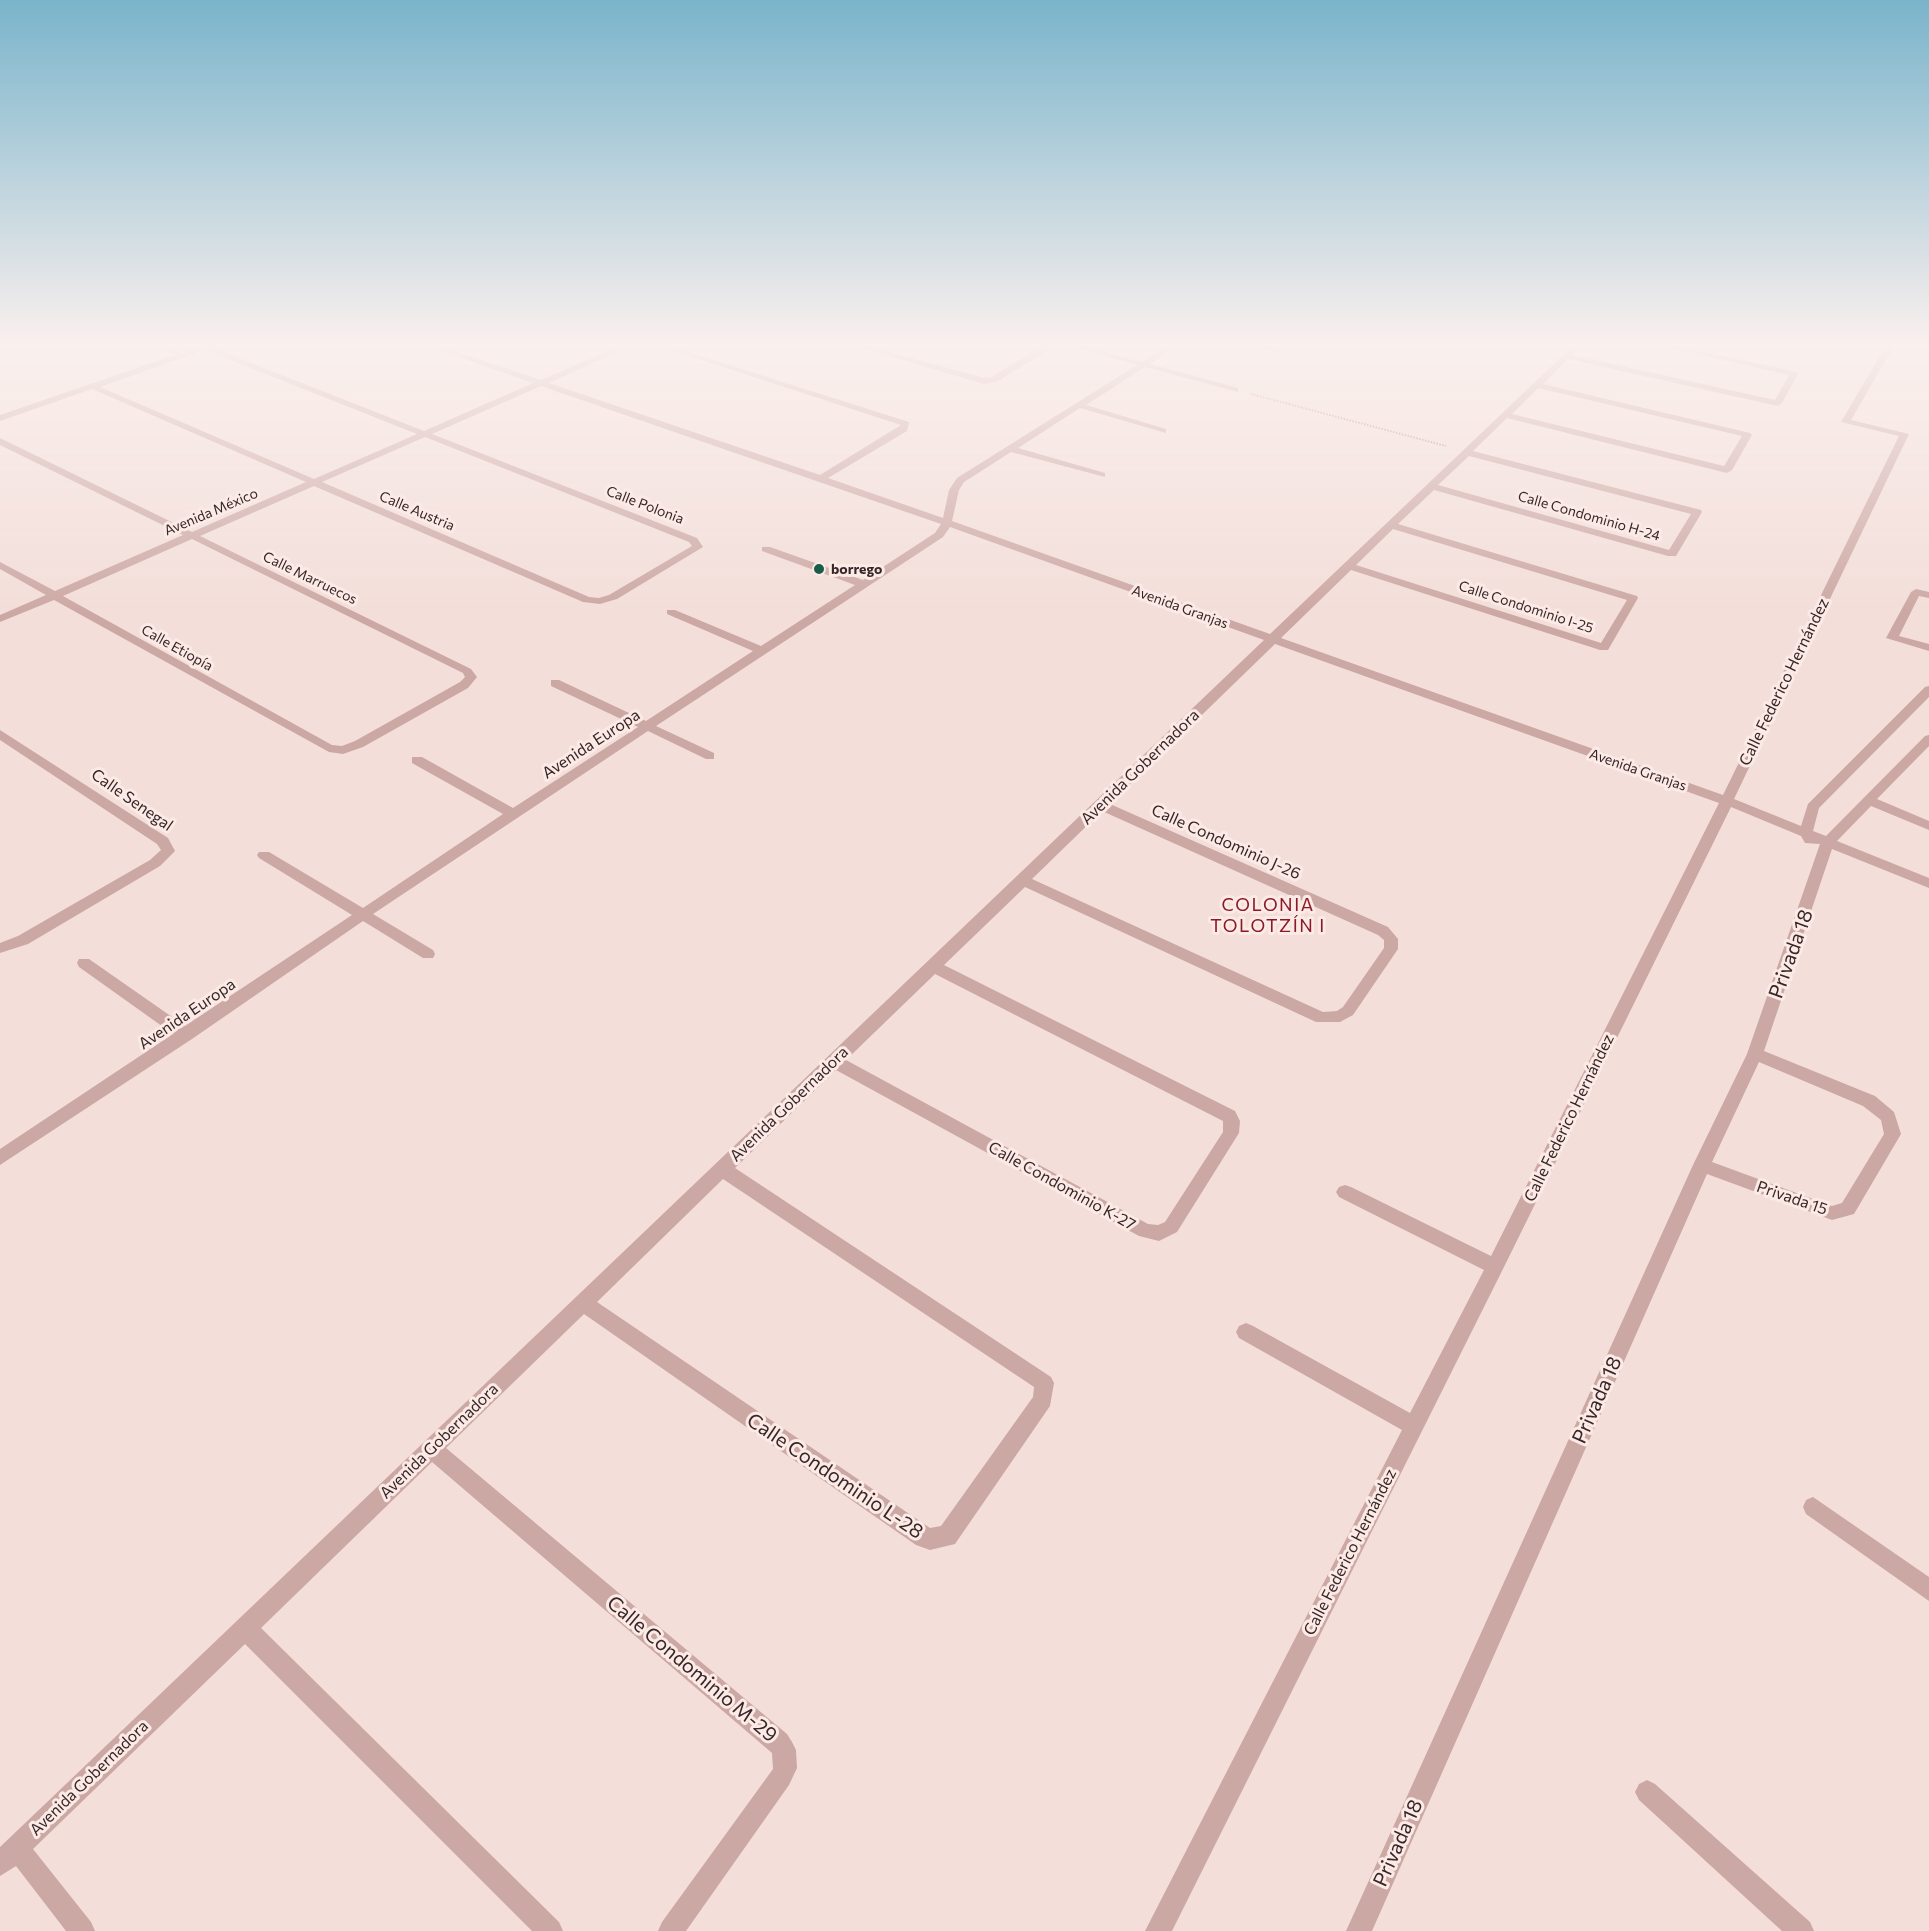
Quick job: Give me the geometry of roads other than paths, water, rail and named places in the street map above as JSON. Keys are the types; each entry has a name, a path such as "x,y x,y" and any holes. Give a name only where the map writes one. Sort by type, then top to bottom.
{"street":[{"name":"Calle Austria","path":"201,434 587,600 600,601"},
{"name":"Avenida México","path":"0,619 424,434"},
{"name":"Calle Polonia","path":"424,434 697,543 698,547 694,551 613,597 600,601"},
{"name":"Avenida Granjas","path":"690,434 947,523 1727,801 1929,883"},
{"path":"820,479 895,434"},
{"path":"947,523 956,483 1034,434"},
{"name":"Avenida Gobernadora","path":"8,1856 1485,434"},
{"path":"1582,434 1727,470 1747,435 1743,434"},
{"name":"Calle Federico Hernández","path":"1158,1931 1495,1267 1727,801 1904,434"},
{"name":"Calle Marruecos","path":"0,441 190,537 471,674 469,681 464,685 359,744 343,750"},
{"path":"1012,449 1102,475"},
{"name":"Calle Condominio H-24","path":"1431,486 1672,554 1696,512 1466,452"},
{"name":"Avenida Europa","path":"0,1158 366,915 513,814 939,535 947,523"},
{"name":"Calle Condominio I-25","path":"1348,566 1604,648 1633,598 1391,525"},
{"path":"766,549 863,584"},
{"name":"Calle Etiopía","path":"0,565 52,596 329,748 343,750"},
{"path":"1929,596 1916,592 1892,638 1929,648"},
{"path":"671,612 762,651"},
{"path":"555,683 710,756"},
{"path":"1823,863 1806,833 1814,807 1929,690"},
{"name":"Calle Senegal","path":"0,734 163,841 168,851 155,863 33,934 0,948"},
{"path":"1828,842 1927,743"},
{"path":"417,760 513,814"},
{"path":"1870,801 1929,826"},
{"name":"Calle Condominio J-26","path":"1022,880 1322,1018 1340,1016 1348,1011 1391,949 1391,939 1383,931 1100,806"},
{"name":"Privada 18","path":"1359,1931 1702,1165 1755,1054 1823,863 1828,842"},
{"path":"264,855 428,954"},
{"path":"84,963 186,1035"},
{"name":"Calle Condominio K-27","path":"834,1060 1145,1231 1159,1233 1171,1227 1231,1133 1232,1120 1229,1116 932,966"},
{"name":"Privada 15","path":"1702,1165 1832,1213 1848,1209 1893,1134 1888,1117 1869,1101 1755,1054"},
{"name":"Calle Condominio L-28","path":"583,1303 924,1537 947,1536 1043,1400 1044,1383 722,1169"},
{"path":"1345,1192 1495,1267"},
{"path":"1246,1332 1414,1426"},
{"name":"Calle Condominio M-29","path":"431,1448 779,1742 784,1750 785,1768 781,1777 671,1931"},
{"path":"1813,1507 1929,1590"},
{"path":"245,1628 550,1931"},
{"path":"1647,1792 1801,1931"},
{"path":"8,1856 82,1931"}],"place":[{"name":"borrego","path":"819,569"}],"district":[{"name":"COLONIA TOLOTZÍN I","path":"1268,915"}]}
